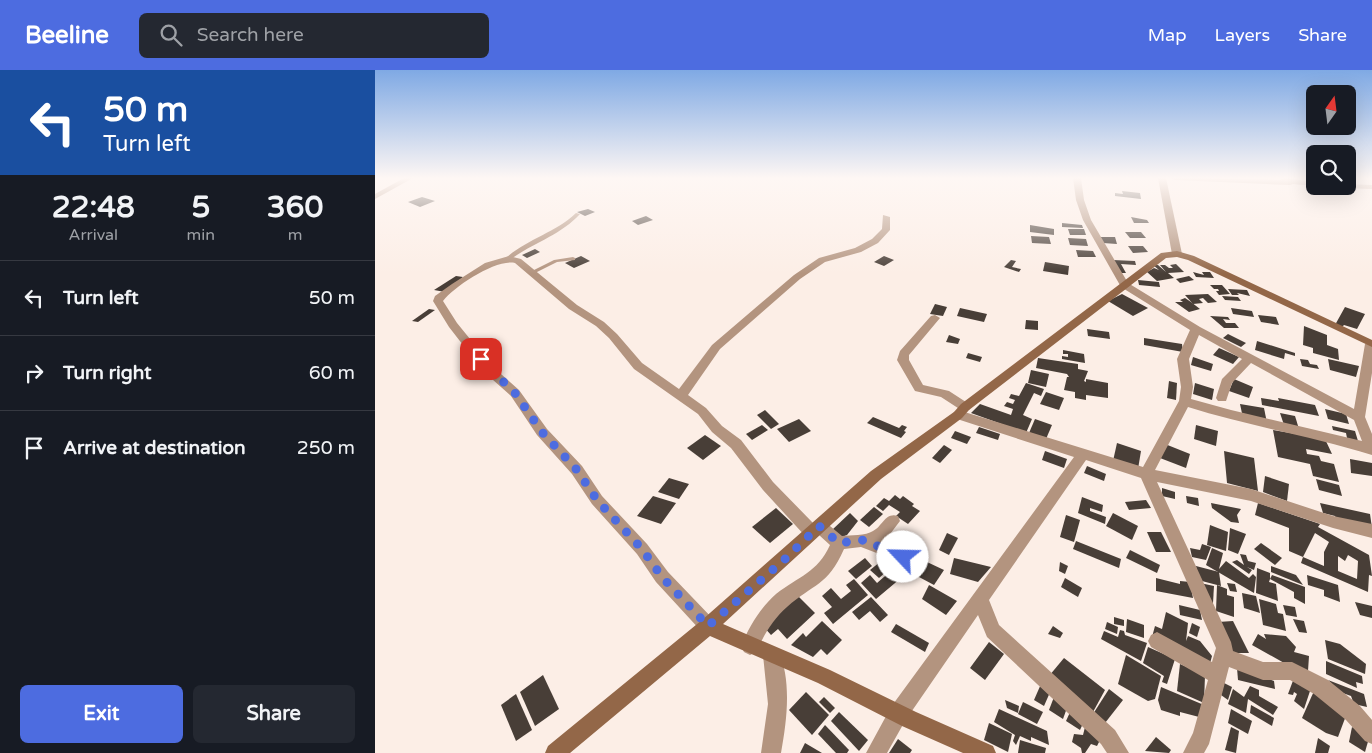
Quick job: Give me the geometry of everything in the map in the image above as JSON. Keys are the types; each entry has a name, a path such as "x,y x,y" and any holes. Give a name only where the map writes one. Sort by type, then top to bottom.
{"street":[{"path":"1083,210 1087,220 1124,285 1196,329 1359,417"},
{"path":"1168,210 1177,254"},
{"path":"681,394 716,347 775,294 822,260 858,250 875,241 886,230 886,217"},
{"path":"555,753 708,626 784,560 815,529 876,475 1164,254 1177,254 1191,258 1371,344 1359,417 1371,445"},
{"path":"893,520 877,538 839,543 815,529 768,486 736,444 717,429 702,411 681,394 638,366 613,336 600,324 573,307 548,284 531,273 518,261 509,258 499,261 467,278 438,301 453,325 489,368 515,393 542,432 577,470 597,500 642,549 662,577 708,626 750,646 824,676 898,714 987,753"},
{"path":"935,318 905,354 903,360 919,388 945,394 961,411 1146,474 1251,495 1333,522 1372,531"},
{"path":"1146,474 1185,401 1187,387 1183,359 1196,329"},
{"path":"1222,398 1226,382 1250,357"},
{"path":"1185,401 1230,416 1371,445"},
{"path":"876,753 898,714 1083,454"},
{"path":"1146,474 1225,648 1202,737 1193,753"},
{"path":"864,540 913,560"},
{"path":"750,646 757,629 771,611 790,594 804,588 826,568 839,543"},
{"path":"980,600 993,630 1108,737 1119,753"},
{"path":"1157,641 1219,676"},
{"path":"771,753 777,722 779,691 772,655"},
{"path":"1224,656 1263,671 1292,671 1321,687 1372,734"}],"lane":[{"path":"509,258 530,243 565,226 579,214"},
{"path":"531,273 556,261 573,259"}],"building":[{"path":"590,210 595,212 585,216 577,212"},
{"path":"646,216 653,220 638,225 632,221"},
{"path":"1131,217 1147,220 1149,223 1134,223"},
{"path":"1062,223 1082,225 1083,228 1062,227"},
{"path":"1030,225 1054,229 1054,235 1030,232"},
{"path":"1068,229 1084,229 1086,235 1070,235"},
{"path":"1125,232 1141,232 1146,238 1130,238"},
{"path":"1031,236 1049,237 1051,244 1032,243"},
{"path":"1100,237 1115,237 1117,244 1103,243"},
{"path":"1068,238 1086,239 1088,246 1070,245"},
{"path":"1128,246 1143,246 1148,252 1133,253"},
{"path":"535,249 540,252 527,258 522,255"},
{"path":"1076,250 1093,251 1096,257 1078,257"},
{"path":"581,256 590,261 574,268 565,263"},
{"path":"884,256 894,260 884,266 874,262"},
{"path":"1011,260 1016,261 1012,267 1021,269 1019,272 1004,267"},
{"path":"1113,260 1135,261 1136,265 1121,264 1126,273 1119,273"},
{"path":"1045,262 1069,266 1068,275 1043,271"},
{"path":"1176,264 1184,272 1168,273 1174,278 1157,281 1147,272 1154,268 1159,270 1153,265 1158,265 1166,272 1160,265 1173,268 1170,265"},
{"path":"1193,272 1204,275 1202,272 1210,272 1214,278 1196,277"},
{"path":"456,276 463,277 445,292 434,290"},
{"path":"1189,276 1194,280 1180,283 1176,279"},
{"path":"1138,280 1159,282 1160,287 1139,285"},
{"path":"1210,285 1222,285 1230,294 1219,295 1216,291 1219,291 1218,289 1214,289"},
{"path":"1228,289 1247,290 1250,296 1237,293 1239,295 1232,295"},
{"path":"1122,294 1148,308 1133,316 1108,301"},
{"path":"1208,294 1217,302 1208,303 1203,298 1199,299 1203,303 1193,304 1185,295"},
{"path":"1222,296 1238,297 1241,301 1225,300"},
{"path":"1185,298 1200,309 1189,312 1175,302 1183,302 1180,300"},
{"path":"935,304 947,307 943,316 930,314"},
{"path":"1345,307 1365,314 1357,329 1344,325 1342,327 1335,325"},
{"path":"960,308 987,314 984,322 957,316"},
{"path":"1231,308 1252,311 1254,317 1233,314"},
{"path":"429,309 435,310 418,322 412,321"},
{"path":"1258,315 1276,317 1279,325 1261,322"},
{"path":"1210,316 1228,317 1230,320 1223,319 1226,323 1235,323 1239,328 1224,328"},
{"path":"1026,320 1038,321 1038,330 1025,329"},
{"path":"1304,326 1327,335 1327,345 1338,349 1339,360 1313,353 1313,348 1303,345"},
{"path":"1087,329 1109,332 1110,339 1088,336"},
{"path":"1228,334 1246,343 1241,347 1223,338"},
{"path":"949,335 960,339 958,344 946,342"},
{"path":"1144,338 1182,344 1183,352 1144,345"},
{"path":"1257,341 1295,353 1295,356 1285,353 1284,359 1255,350"},
{"path":"1219,348 1239,357 1233,364 1213,355"},
{"path":"1063,350 1084,354 1085,363 1062,359 1062,356 1068,357 1068,354 1063,354"},
{"path":"968,353 982,357 980,362 966,358"},
{"path":"1193,357 1213,364 1211,371 1191,365"},
{"path":"1038,358 1078,364 1078,369 1088,371 1084,381 1086,382 1086,379 1108,383 1108,398 1086,395 1086,400 1075,398 1075,392 1064,390 1067,377 1069,377 1067,374 1036,368"},
{"path":"1300,359 1308,360 1310,364 1317,365 1319,369 1302,366"},
{"path":"1328,359 1359,366 1356,377 1330,370"},
{"path":"1031,370 1049,374 1046,387 1028,383"},
{"path":"1234,379 1253,387 1249,398 1229,391"},
{"path":"1169,381 1177,383 1176,400 1167,398"},
{"path":"1026,383 1044,389 1041,396 1034,393 1023,415 1032,419 1026,433 971,413 980,404 1011,415 1013,409 1004,406 1007,402 1013,404 1015,400 1009,398 1011,394 1019,396"},
{"path":"1195,383 1214,389 1212,400 1193,394"},
{"path":"1046,392 1064,398 1059,410 1040,404"},
{"path":"1261,398 1279,401 1278,398 1315,405 1319,416 1262,405"},
{"path":"1240,404 1264,408 1267,423 1243,418"},
{"path":"1325,409 1346,414 1349,424 1328,419"},
{"path":"765,410 779,424 771,429 757,415"},
{"path":"1280,413 1295,416 1299,429 1284,425"},
{"path":"873,417 899,428 902,425 907,427 904,431 906,432 901,438 867,423"},
{"path":"799,419 811,431 789,442 777,429"},
{"path":"1035,419 1052,425 1046,439 1029,433"},
{"path":"762,425 768,430 752,440 746,434"},
{"path":"1196,425 1218,431 1216,446 1194,439"},
{"path":"1332,426 1355,431 1358,441 1347,438 1346,433 1333,430"},
{"path":"979,427 1000,434 998,440 976,433"},
{"path":"1273,430 1325,439 1332,454 1306,449 1307,454 1319,456 1321,461 1334,464 1339,482 1313,476 1310,464 1278,457"},
{"path":"955,431 971,437 967,444 951,438"},
{"path":"705,435 721,446 703,460 687,448"},
{"path":"1117,443 1141,451 1138,469 1113,461"},
{"path":"1165,444 1190,454 1186,468 1160,458"},
{"path":"944,445 952,450 940,463 932,458"},
{"path":"1045,451 1067,459 1064,468 1042,460"},
{"path":"1224,451 1254,458 1258,491 1227,483"},
{"path":"1350,459 1372,463 1372,476 1351,473"},
{"path":"1087,466 1106,474 1104,481 1084,473"},
{"path":"1265,476 1289,484 1287,501 1263,492"},
{"path":"669,478 689,484 679,499 658,492"},
{"path":"1316,479 1339,485 1342,496 1319,490"},
{"path":"1162,488 1175,492 1175,499 1162,496"},
{"path":"895,495 900,499 903,496 914,504 912,506 920,511 908,524 896,516 900,512 889,505 883,511 876,506 884,498 889,501"},
{"path":"653,496 676,503 661,524 637,516"},
{"path":"1186,496 1198,498 1199,506 1187,503"},
{"path":"1082,497 1103,505 1102,512 1090,508 1090,511 1106,517 1105,524 1078,513"},
{"path":"1146,500 1151,508 1129,510 1125,502"},
{"path":"1211,503 1241,509 1237,515 1239,523 1231,522 1212,508"},
{"path":"1258,503 1320,524 1318,527 1369,555 1372,576 1369,575 1368,592 1301,563 1303,557 1289,551 1289,528 1255,515","holes":["1315,533 1329,542 1324,552 1324,566 1303,557","1348,555 1358,561 1357,579 1338,571 1338,556 1345,561"]},
{"path":"1320,503 1370,514 1372,528 1337,521 1335,516 1323,513"},
{"path":"874,507 883,514 869,527 860,520"},
{"path":"776,508 793,524 770,543 752,527"},
{"path":"850,513 858,521 847,535 839,538 832,530"},
{"path":"1113,513 1138,526 1132,540 1106,526"},
{"path":"1066,515 1080,520 1074,542 1060,537"},
{"path":"1210,525 1228,532 1226,551 1207,545"},
{"path":"1230,528 1246,534 1238,554 1228,550"},
{"path":"1147,532 1161,532 1171,552 1156,552"},
{"path":"947,533 958,538 949,555 939,550"},
{"path":"1076,541 1121,559 1119,568 1073,549"},
{"path":"1261,543 1282,558 1275,565 1254,549"},
{"path":"1202,544 1211,547 1206,560 1192,557 1190,548 1200,550"},
{"path":"1212,548 1223,553 1219,569 1226,561 1249,578 1253,574 1256,577 1254,593 1206,565"},
{"path":"1130,550 1160,565 1157,573 1126,558"},
{"path":"1240,554 1246,555 1248,561 1256,563 1254,570 1247,567 1252,570 1249,574 1232,562 1237,560 1244,565"},
{"path":"865,558 872,566 856,579 848,571"},
{"path":"885,558 893,566 879,578 870,570"},
{"path":"954,558 991,567 978,582 950,574"},
{"path":"927,562 944,570 934,585 919,577"},
{"path":"1060,562 1068,566 1065,574 1059,571"},
{"path":"1196,566 1219,572 1221,586 1198,580"},
{"path":"1271,566 1296,575 1303,585 1271,572"},
{"path":"1257,568 1270,573 1269,582 1276,584 1278,601 1256,593"},
{"path":"892,570 901,578 876,599 861,583 870,575 877,583"},
{"path":"1272,575 1305,587 1305,604 1294,598 1294,592 1270,579"},
{"path":"1307,575 1338,585 1340,602 1324,596 1324,590 1308,585"},
{"path":"1065,578 1082,588 1078,597 1061,587"},
{"path":"1156,578 1180,584 1180,581 1190,582 1193,598 1156,591"},
{"path":"854,579 868,595 833,624 824,613 832,607 822,596 831,588 841,599 851,591 846,585"},
{"path":"1200,583 1214,586 1213,603 1209,603"},
{"path":"1227,583 1235,584 1237,592 1230,591"},
{"path":"929,585 957,601 946,615 922,599"},
{"path":"1217,585 1227,589 1227,595 1234,597 1234,617 1216,611"},
{"path":"795,593 815,613 787,639 778,629 771,635 763,626"},
{"path":"1242,593 1256,596 1260,613 1244,608"},
{"path":"871,597 888,615 880,622 870,611 859,620 852,612"},
{"path":"1259,599 1276,604 1278,613 1283,614 1286,631 1263,625"},
{"path":"1355,602 1372,606 1372,618 1360,615"},
{"path":"1179,605 1200,610 1202,620 1180,615"},
{"path":"1283,605 1295,607 1297,617 1286,615"},
{"path":"1166,612 1188,623 1186,641 1188,636 1200,641 1212,656 1209,667 1152,637 1155,626 1162,629"},
{"path":"1114,617 1124,620 1124,626 1114,624"},
{"path":"1127,619 1144,625 1144,638 1126,632"},
{"path":"1293,619 1304,621 1307,633 1299,632"},
{"path":"822,621 842,640 827,655 821,649 813,657 791,645 803,633 806,637"},
{"path":"1233,621 1249,653 1232,653 1218,622"},
{"path":"1107,622 1118,627 1117,634 1105,629"},
{"path":"1192,623 1200,627 1197,637 1189,633"},
{"path":"896,624 929,643 925,652 891,632"},
{"path":"1053,626 1063,633 1060,638 1048,634"},
{"path":"1120,630 1124,631 1125,635 1147,643 1141,661 1101,639 1104,631 1118,637"},
{"path":"1258,634 1266,639 1264,634 1286,636 1296,647 1294,652 1309,656 1308,671 1293,668 1252,645"},
{"path":"1325,640 1340,644 1366,664 1365,674 1328,659"},
{"path":"989,642 1004,654 985,680 970,668"},
{"path":"1148,647 1175,659 1167,684 1162,682 1164,676 1143,663"},
{"path":"1126,655 1161,676 1155,699 1148,701 1118,684"},
{"path":"1064,658 1105,690 1093,712 1049,676"},
{"path":"1326,661 1362,676 1363,684 1356,682 1357,688 1326,674"},
{"path":"1180,664 1205,675 1204,703 1177,691"},
{"path":"1237,668 1274,681 1275,689 1238,680"},
{"path":"543,675 559,709 535,726 520,692"},
{"path":"1294,678 1311,688 1304,709 1294,701 1297,694 1294,692 1293,695 1288,694"},
{"path":"1328,680 1364,694 1367,707 1354,704 1351,696 1340,692"},
{"path":"1224,683 1232,687 1228,700 1221,695"},
{"path":"1041,684 1051,690 1044,706 1034,700"},
{"path":"1250,686 1259,690 1259,696 1278,707 1273,715 1248,699 1246,713 1228,704 1233,689 1244,697"},
{"path":"1161,687 1204,705 1203,718 1180,712 1180,716 1161,710 1158,700"},
{"path":"1109,689 1123,700 1105,723 1093,714"},
{"path":"1314,691 1347,713 1338,737 1326,733 1302,718"},
{"path":"806,692 829,715 812,735 789,710"},
{"path":"516,694 532,730 516,741 501,705"},
{"path":"824,697 835,708 830,713 819,702"},
{"path":"1054,697 1068,705 1063,719 1049,710"},
{"path":"1005,700 1019,706 1018,713 1007,708"},
{"path":"1023,702 1043,712 1037,724 1018,714"},
{"path":"1251,705 1274,718 1272,726 1250,713"},
{"path":"999,709 1047,731 1049,745 1031,737 1031,741 1020,736 1016,745 1013,741 1015,735 994,722"},
{"path":"1231,709 1252,721 1248,734 1228,723"},
{"path":"1071,710 1085,719 1080,730 1066,721"},
{"path":"839,712 868,740 859,751 831,721"},
{"path":"989,723 1012,734 1008,752 984,740"},
{"path":"1086,723 1102,736 1097,746 1091,744 1085,753 1082,753 1081,748 1072,742 1074,734 1083,735"},
{"path":"825,725 849,750 847,753 836,753 818,734"},
{"path":"1231,727 1239,731 1236,753 1225,750"},
{"path":"1352,727 1369,738 1365,752 1349,742"},
{"path":"1156,737 1171,750 1169,753 1145,751"},
{"path":"1318,738 1330,746 1328,753 1315,753"},
{"path":"898,739 912,750 910,753 889,753"},
{"path":"1020,740 1046,748 1045,753 1018,753"},
{"path":"805,743 822,753 800,753"}],"route":[{"path":"481,359 515,393 542,432 577,470 597,500 642,549 662,577 708,626 784,560 819,526 839,543 864,540 903,557"}]}
